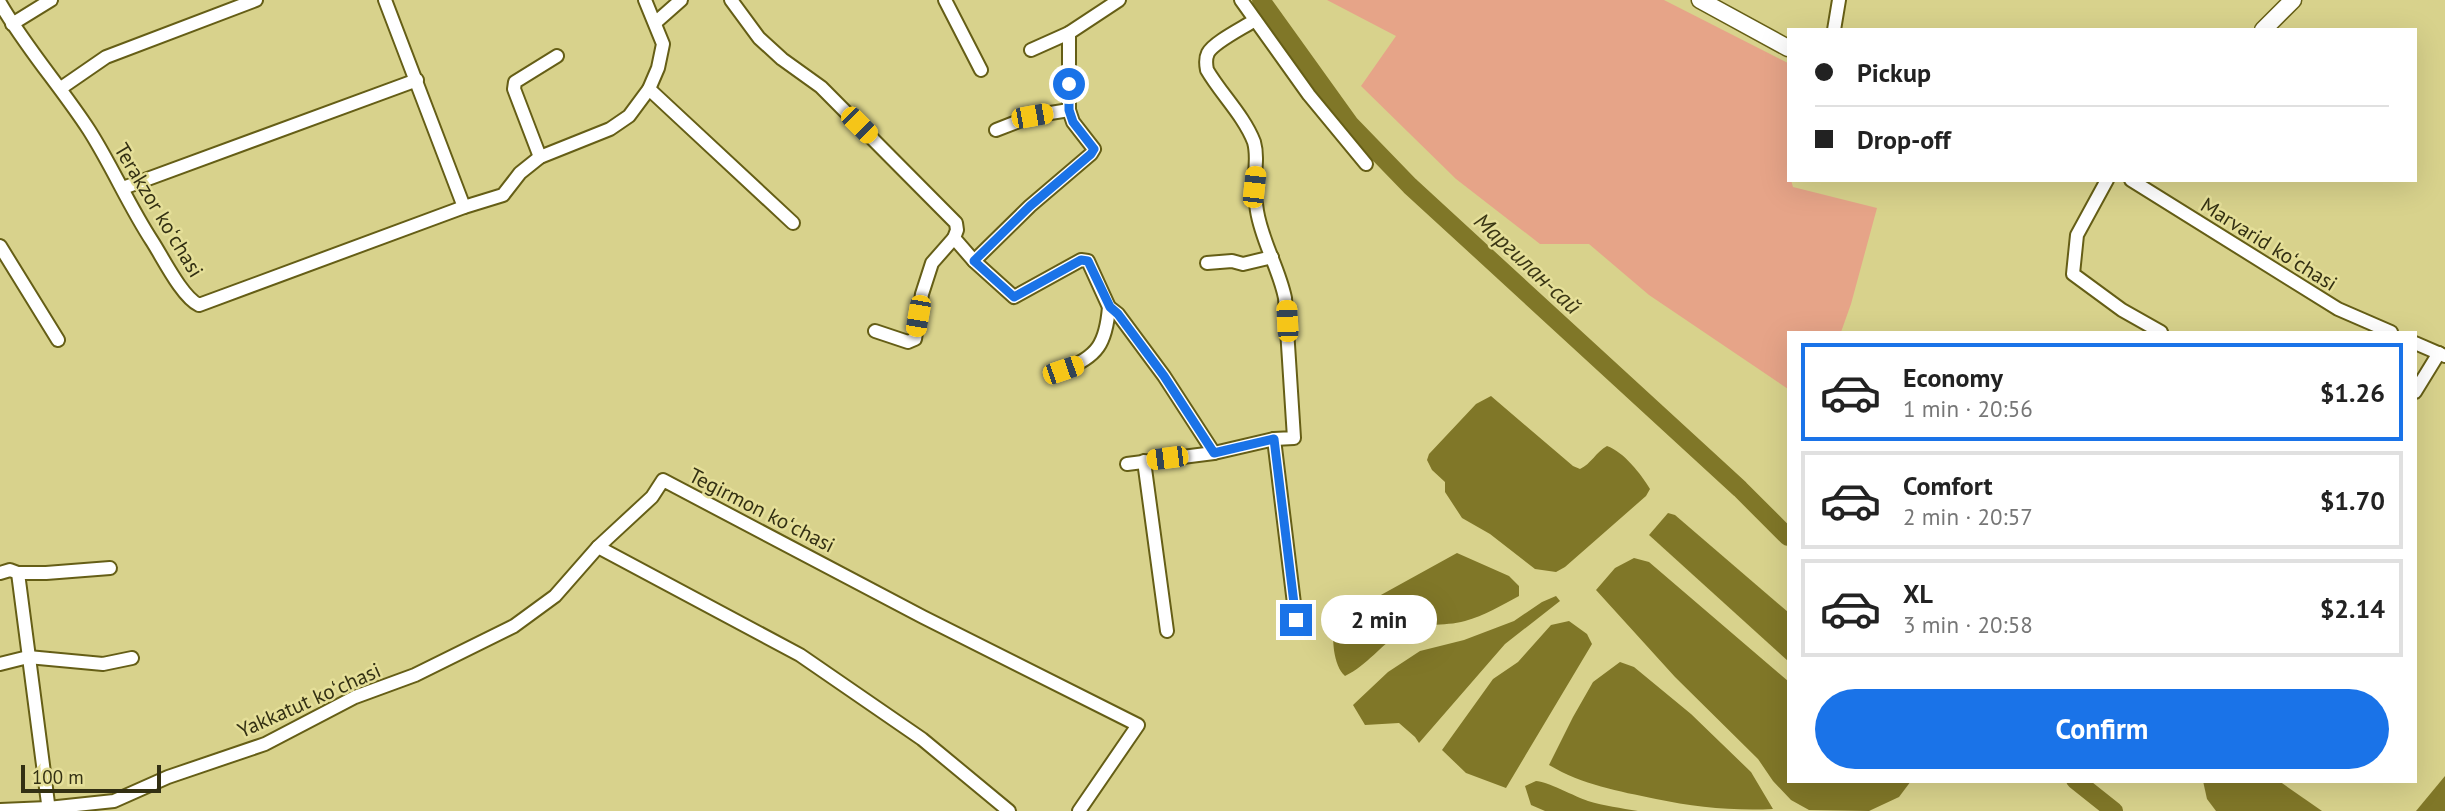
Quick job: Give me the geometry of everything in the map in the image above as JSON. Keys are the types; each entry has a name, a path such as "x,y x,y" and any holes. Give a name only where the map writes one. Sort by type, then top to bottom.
{"main road":[{"path":"1700,0 1787,47"},
{"path":"2265,28 2293,0"}],"street":[{"path":"12,24 51,0"},
{"path":"61,88 106,57 256,0"},
{"path":"385,0 464,207"},
{"path":"557,56 515,82 514,89 540,157 610,129 629,116 649,89 658,68 663,44 645,0"},
{"path":"655,23 681,0"},
{"path":"731,0 759,38 782,59 821,87 956,223 954,238 932,263 922,294 915,338 908,342 875,331"},
{"path":"945,0 981,71"},
{"path":"1031,50 1069,33 1119,0"},
{"path":"1241,0 1309,95 1366,164"},
{"path":"1834,28 1839,0"},
{"name":"Terakzor koʻchasi","path":"0,3 12,24 61,88 91,134 142,226 188,296 199,305 503,195 520,173 540,157"},
{"path":"1128,464 1214,453 1274,439 1294,439 1285,298 1281,275 1257,215 1254,187 1255,145 1207,70 1206,61 1208,53 1214,47 1255,20"},
{"path":"974,261 1094,149 1073,122 1069,110 1069,33"},
{"path":"123,188 417,80"},
{"path":"649,89 793,223"},
{"path":"996,130 1012,121 1069,110"},
{"path":"2106,182 2077,235 2073,274 2122,310 2159,331"},
{"name":"Marvarid koʻchasi","path":"2134,182 2338,309 2389,331"},
{"path":"954,238 974,261 1014,297 1081,260 1088,261 1110,307 1164,376 1214,453"},
{"path":"0,246 58,340"},
{"path":"1207,263 1232,261 1243,264 1272,257"},
{"path":"1063,370 1081,363 1100,346 1107,330 1110,307"},
{"path":"2417,344 2442,355 2417,389"},
{"path":"1274,439 1296,620"},
{"path":"1144,461 1167,631"},
{"name":"Tegirmon koʻchasi","path":"598,547 652,497 663,480 923,617 1138,725 1079,811"},
{"path":"598,547 800,655 922,738 1009,811"},
{"name":"Yakkatut koʻchasi","path":"0,810 49,809 114,800 168,777 265,744 355,697 415,675 514,626 555,596 598,547"},
{"path":"0,572 10,570 18,573 46,573 110,568"},
{"path":"18,573 49,809"},
{"path":"0,664 29,657 103,664 132,658"}],"shaded area":[{"path":"1327,0 1664,0 1787,62 1787,182 1792,182 1793,187 1877,208 1841,331 1787,331 1787,388 1649,295 1589,244 1540,244 1456,179 1361,86 1396,36"},
{"path":"1491,396 1573,466 1580,469 1584,467 1607,446 1626,458 1650,489 1646,496 1556,572 1535,569 1490,534 1462,518 1445,492 1445,482 1432,470 1427,460 1429,454 1476,404"},
{"path":"1668,513 1675,515 1787,611 1787,660 1649,535"},
{"path":"1457,553 1509,576 1519,586 1519,596 1472,619 1424,626 1401,633 1345,676 1336,659 1333,644 1334,623"},
{"path":"1634,558 1649,562 1787,680 1787,783 1910,783 1899,797 1869,811 1809,810 1791,800 1773,781 1758,759 1675,677 1596,590 1615,568"},
{"path":"1556,596 1560,601 1505,644 1419,743 1399,723 1365,725 1353,705 1388,672 1420,651 1464,640 1514,621"},
{"path":"1569,621 1587,634 1592,644 1506,788 1466,773 1442,750 1493,679 1518,662 1551,625"},
{"path":"1620,662 1634,667 1691,714 1751,772 1773,809 1728,809 1670,802 1601,786 1575,778 1549,765 1593,682"},
{"path":"2445,776 2445,811 2416,811"},
{"path":"1536,781 1588,801 1638,811 1545,811 1531,805 1525,786"},
{"path":"2203,783 2282,783 2322,811 2216,811 2207,799"}],"waterway":[{"name":"Маргилан-сай","path":"1261,0 1350,124 1410,186 1740,489 1787,536"},
{"name":"Маргилан-сай","path":"2079,783 2114,811"}],"route":[{"path":"1069,84 1069,110 1073,122 1094,149 974,261 1014,297 1081,260 1088,261 1110,307 1164,376 1214,453 1274,439 1296,620"}]}
